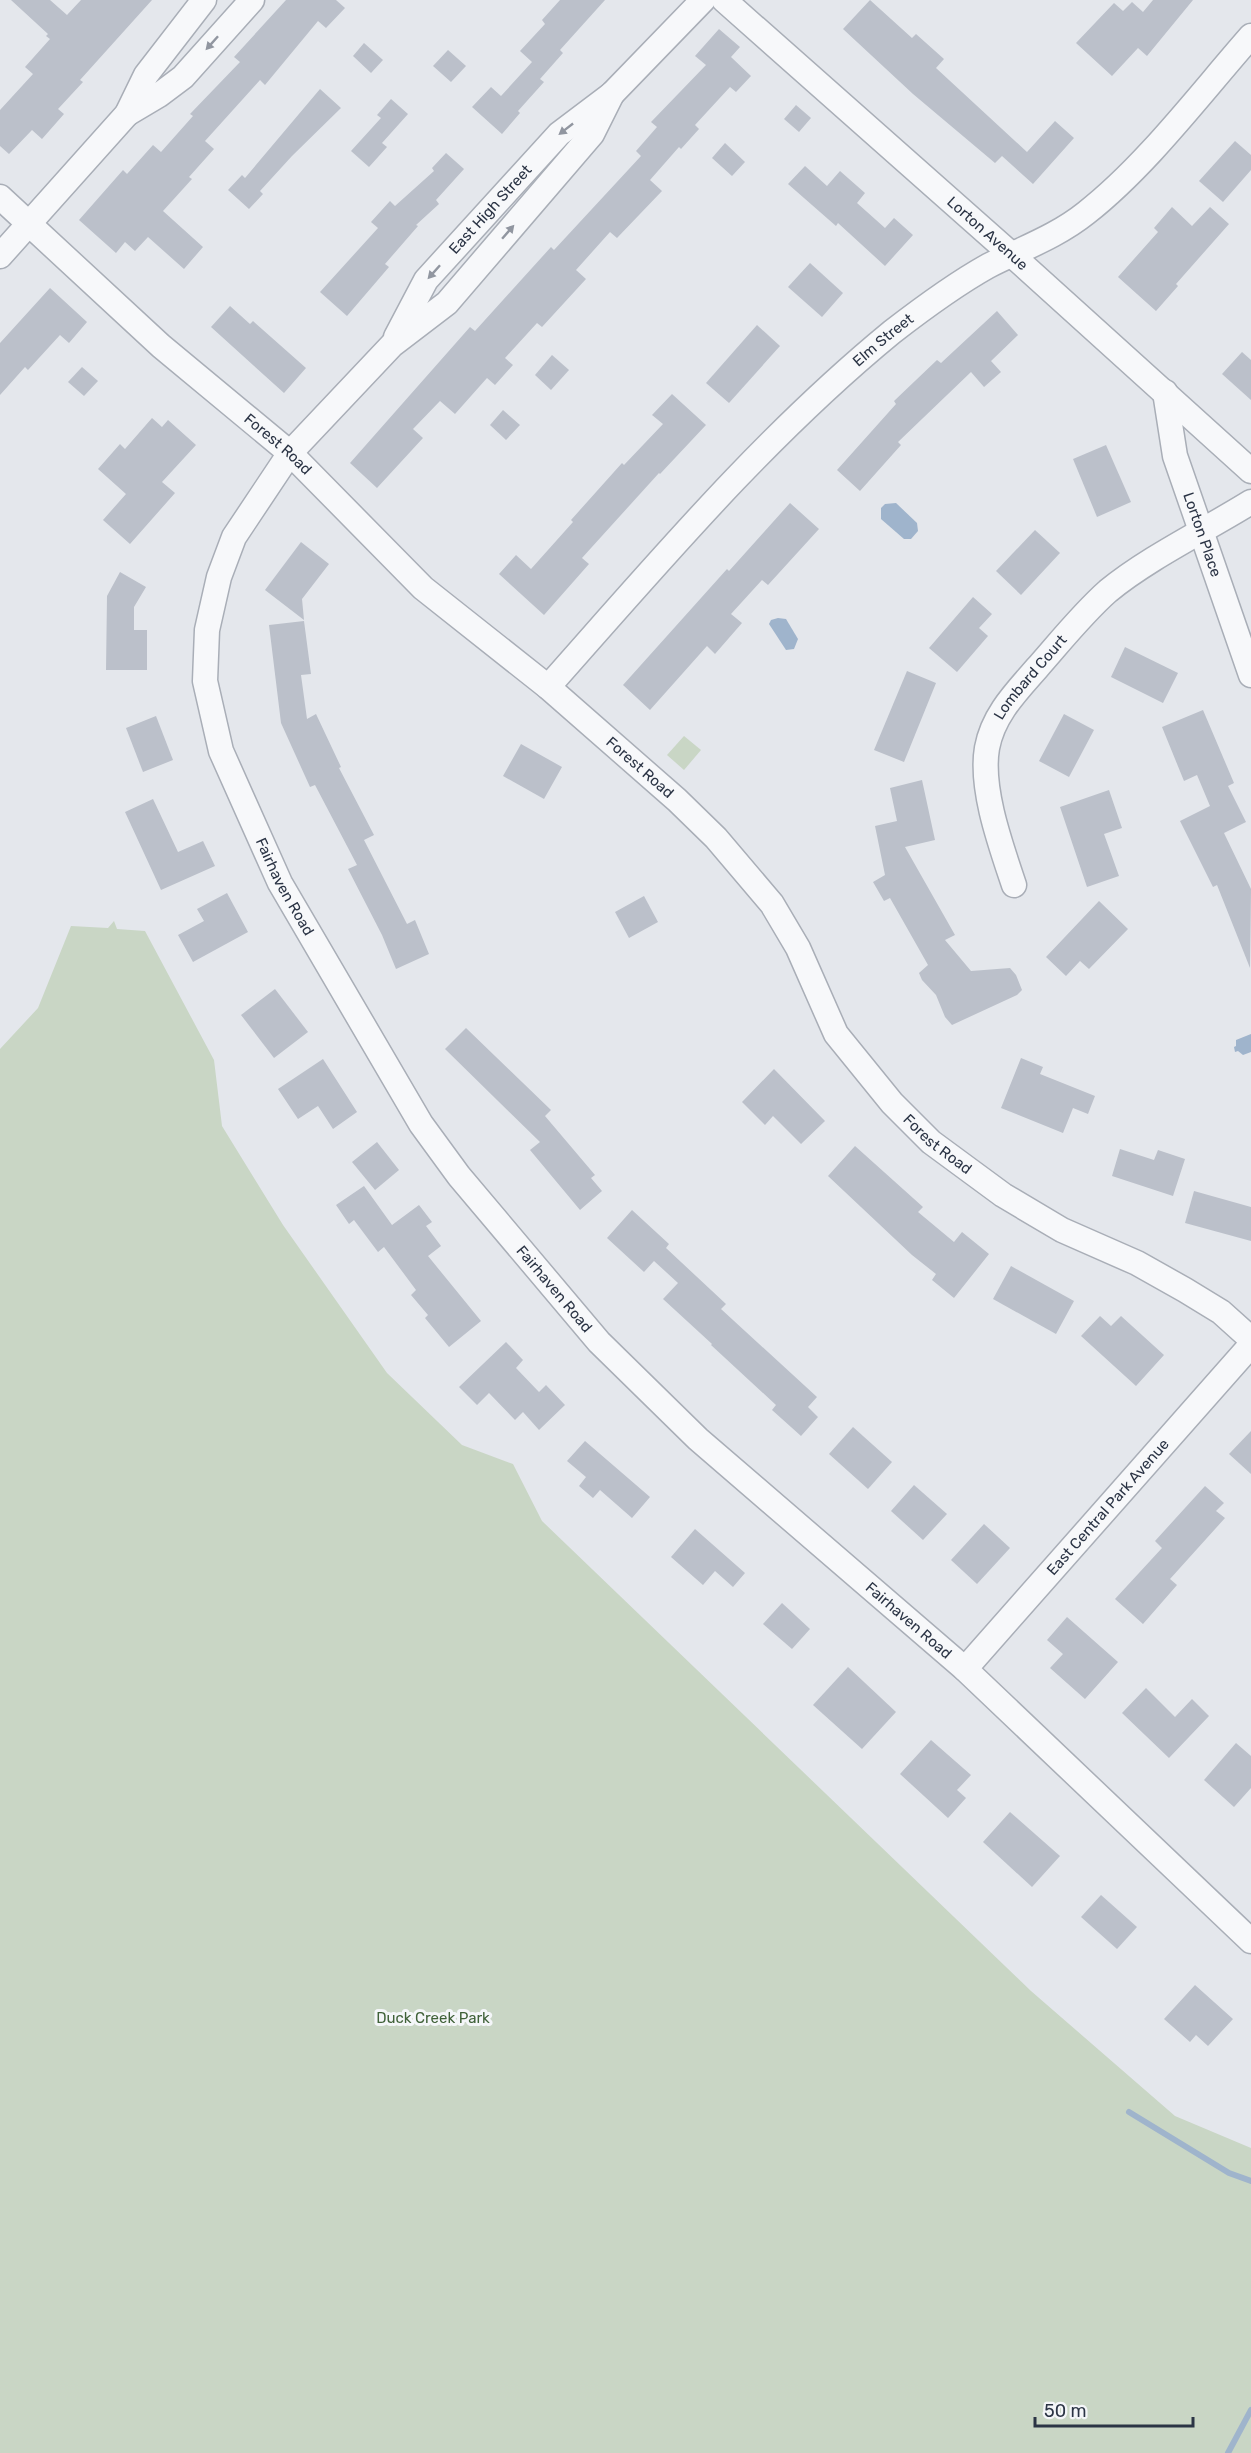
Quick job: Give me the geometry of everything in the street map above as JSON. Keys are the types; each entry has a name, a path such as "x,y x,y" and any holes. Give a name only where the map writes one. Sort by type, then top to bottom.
{"street":[{"path":"0,256 127,114 146,75 204,0"},
{"path":"127,114 183,77 252,0"},
{"name":"East High Street","path":"290,453 392,345 426,280 559,134 612,94 703,0"},
{"name":"Lorton Avenue","path":"724,0 1251,471"},
{"name":"Elm Street","path":"548,687 715,499 805,409 922,309 949,289 1051,237 1085,214 1139,163 1251,36"},
{"name":"Forest Road","path":"0,197 161,346 290,453 423,588 548,687 677,800 716,838 772,904 798,948 836,1034 892,1103 931,1142 1003,1195 1062,1230 1137,1263 1185,1290 1221,1312 1251,1339"},
{"name":"Lorton Place","path":"1165,392 1175,456 1251,675"},
{"name":"Fairhaven Road","path":"290,453 234,537 219,577 207,630 205,681 221,751 280,883 421,1124 459,1176 598,1341 698,1439 965,1669 1251,1941"},
{"name":"Lombard Court","path":"1014,885 997,835 986,770 987,747 996,719 1013,696 1107,592 1130,574 1251,502"},
{"name":"East Central Park Avenue","path":"965,1669 1251,1345"}],"green space":[{"path":"684,736 701,750 684,770 667,755"},
{"name":"Duck Creek Park","path":"114,921 117,929 145,931 214,1060 222,1126 283,1225 387,1373 462,1445 513,1464 542,1521 1031,1991 1175,2116 1251,2148 1251,2453 0,2453 0,1049 38,1008 71,926 108,928"}],"water":[{"path":"896,503 917,523 918,531 911,539 904,539 881,519 881,508 885,504"},
{"path":"786,619 798,639 794,649 786,650 769,624 771,620"},
{"path":"1251,1034 1251,1052 1243,1055 1238,1051 1235,1052 1236,1040"}],"building":[{"path":"11,0 50,0 67,15 81,0 152,0 80,80 83,82 58,109 64,114 42,139 32,130 9,154 0,146 0,110 33,74 25,67 50,39 46,36 48,34"},
{"path":"286,0 336,0 345,8 326,28 318,21 265,85 260,80 205,141 214,149 189,177 192,179 163,211 203,247 184,269 148,237 135,251 125,242 116,253 79,220 123,170 127,174 153,145 161,152 193,116 190,114 240,62 234,57"},
{"path":"560,0 605,0 560,50 563,53 540,79 544,82 518,111 520,113 502,134 472,107 491,87 501,96 532,62 520,51 545,24 542,20"},
{"path":"870,0 912,38 916,34 944,59 936,68 1027,152 1055,121 1074,138 1033,184 1002,156 995,163 913,94 843,29"},
{"path":"1153,0 1193,0 1147,56 1138,48 1112,76 1076,43 1114,3 1123,11 1132,2 1143,12"},
{"path":"719,29 740,47 731,57 751,76 736,92 730,87 695,125 699,129 681,149 679,147 650,180 662,191 617,238 610,232 576,270 586,279 542,327 537,323 505,358 513,365 495,385 487,378 455,414 440,401 413,429 423,438 377,488 350,463 470,327 475,331 551,247 554,250 641,156 636,151 657,127 651,122 706,65 695,56"},
{"path":"364,43 383,60 371,73 353,56"},
{"path":"448,50 466,66 451,82 433,66"},
{"path":"320,89 341,108 260,191 263,194 249,209 228,190 242,175 245,178"},
{"path":"391,99 408,114 382,143 387,147 369,167 351,151 381,118 377,115"},
{"path":"796,105 811,118 799,132 784,119"},
{"path":"1235,141 1251,155 1251,170 1223,202 1199,181"},
{"path":"725,143 745,162 732,176 712,158"},
{"path":"446,153 464,169 436,200 439,204 416,225 418,226 385,264 389,267 347,316 320,292 378,228 371,222 390,201 395,206 434,171 432,168"},
{"path":"805,166 827,186 840,171 865,193 857,203 885,228 894,218 913,235 885,266 838,223 836,226 788,184"},
{"path":"1172,207 1192,226 1210,207 1229,224 1176,284 1178,286 1156,311 1118,277 1158,232 1154,228"},
{"path":"810,263 843,293 822,317 788,287"},
{"path":"50,288 87,322 69,343 60,335 28,370 25,367 0,395 0,343"},
{"path":"230,306 250,324 253,321 306,368 284,393 211,327"},
{"path":"997,311 1018,335 991,361 1001,372 984,387 971,372 898,442 901,445 860,491 837,470 896,404 894,401 937,360 941,363"},
{"path":"757,325 780,346 729,403 706,383"},
{"path":"1242,352 1251,360 1251,400 1222,374"},
{"path":"552,355 569,370 551,390 535,375"},
{"path":"82,367 98,381 84,396 68,382"},
{"path":"672,394 706,425 582,558 589,564 544,615 499,574 516,555 531,569 622,463 624,465 663,424 652,415"},
{"path":"503,410 520,425 506,440 490,425"},
{"path":"152,418 162,427 168,420 196,445 162,482 175,493 130,544 103,520 126,494 98,469 120,444 125,449"},
{"path":"1106,445 1131,502 1097,517 1073,459"},
{"path":"790,503 819,529 768,585 762,580 731,614 742,623 715,654 707,646 650,710 623,685"},
{"path":"1035,530 1060,553 1021,595 996,571"},
{"path":"301,542 329,564 302,599 304,620 265,590"},
{"path":"120,572 146,587 134,607 134,630 147,630 147,670 106,670 107,596"},
{"path":"973,597 992,614 979,628 988,636 957,672 929,648"},
{"path":"304,621 311,674 301,675 307,719 316,714 341,767 339,768 374,835 364,840 407,924 415,920 429,954 396,969 382,935 348,869 357,865 315,785 310,787 281,723 269,625"},
{"path":"1125,647 1178,673 1163,703 1111,677"},
{"path":"907,671 936,683 904,762 874,750"},
{"path":"1203,710 1234,783 1228,786 1246,822 1224,833 1251,889 1250,968 1217,885 1213,887 1180,821 1210,806 1197,775 1184,781 1162,727"},
{"path":"1064,714 1094,730 1069,777 1039,761"},
{"path":"156,716 173,760 143,772 126,728"},
{"path":"521,744 562,767 544,799 503,776"},
{"path":"922,780 935,840 905,847 955,935 945,940 971,971 1010,968 1016,975 1022,990 1017,995 952,1025 945,1017 936,995 922,980 919,973 928,965 890,898 884,901 873,882 885,875 875,826 897,821 890,788"},
{"path":"1109,790 1122,828 1104,834 1119,876 1087,887 1060,807"},
{"path":"153,799 178,852 203,841 215,866 161,890 125,812"},
{"path":"227,893 248,932 193,962 178,935 204,921 197,909"},
{"path":"644,896 658,922 629,938 615,912"},
{"path":"1099,901 1128,929 1089,969 1080,961 1066,976 1046,957"},
{"path":"275,989 308,1032 274,1058 241,1015"},
{"path":"466,1028 551,1110 545,1116 595,1175 591,1178 602,1191 580,1210 530,1150 540,1142 445,1049"},
{"path":"1021,1058 1043,1067 1040,1074 1095,1096 1088,1114 1073,1108 1063,1133 1001,1108"},
{"path":"323,1059 357,1112 333,1129 318,1106 298,1119 278,1089"},
{"path":"774,1069 825,1121 801,1144 773,1116 765,1125 742,1102"},
{"path":"377,1142 399,1170 375,1190 352,1162"},
{"path":"855,1146 923,1207 918,1212 954,1242 962,1232 989,1254 954,1298 932,1280 936,1274 912,1255 828,1176"},
{"path":"1120,1149 1154,1160 1158,1150 1185,1159 1173,1196 1112,1176"},
{"path":"364,1186 392,1225 419,1205 432,1222 426,1226 441,1246 428,1256 481,1321 449,1347 425,1318 428,1315 411,1295 416,1290 384,1247 378,1252 354,1220 349,1224 336,1205"},
{"path":"1194,1191 1251,1207 1251,1241 1185,1223"},
{"path":"632,1210 669,1244 666,1248 726,1304 721,1309 817,1397 808,1407 818,1417 801,1436 772,1410 776,1405 663,1299 678,1283 654,1261 644,1272 607,1238"},
{"path":"1011,1266 1074,1301 1056,1334 993,1299"},
{"path":"1100,1316 1111,1326 1121,1316 1164,1355 1136,1386 1081,1336"},
{"path":"506,1342 523,1360 516,1368 539,1392 546,1385 565,1405 539,1430 523,1412 515,1420 489,1393 477,1405 459,1387"},
{"path":"853,1427 892,1462 868,1489 829,1454"},
{"path":"1251,1431 1251,1474 1229,1454"},
{"path":"585,1441 650,1497 632,1518 600,1490 593,1498 579,1486 586,1477 567,1461"},
{"path":"914,1485 947,1514 923,1540 891,1511"},
{"path":"1205,1486 1224,1503 1216,1511 1225,1518 1170,1579 1177,1585 1143,1624 1115,1599 1162,1548 1155,1541"},
{"path":"984,1524 1010,1548 977,1584 951,1560"},
{"path":"695,1529 745,1573 733,1587 715,1571 703,1585 671,1557"},
{"path":"782,1603 810,1629 792,1649 763,1624"},
{"path":"1067,1617 1118,1662 1085,1699 1050,1668 1063,1654 1047,1640"},
{"path":"848,1667 896,1712 862,1749 813,1705"},
{"path":"1146,1688 1175,1717 1192,1699 1209,1716 1169,1758 1122,1713"},
{"path":"931,1740 971,1775 957,1790 966,1798 948,1818 900,1774"},
{"path":"1236,1743 1251,1756 1251,1788 1234,1807 1204,1780"},
{"path":"1010,1812 1060,1856 1032,1887 983,1842"},
{"path":"1101,1895 1137,1927 1117,1949 1081,1917"},
{"path":"1195,1985 1233,2019 1208,2046 1196,2035 1190,2042 1164,2019"}],"waterway":[{"path":"1129,2112 1229,2173 1251,2181"},
{"path":"1228,2453 1251,2410"}]}
